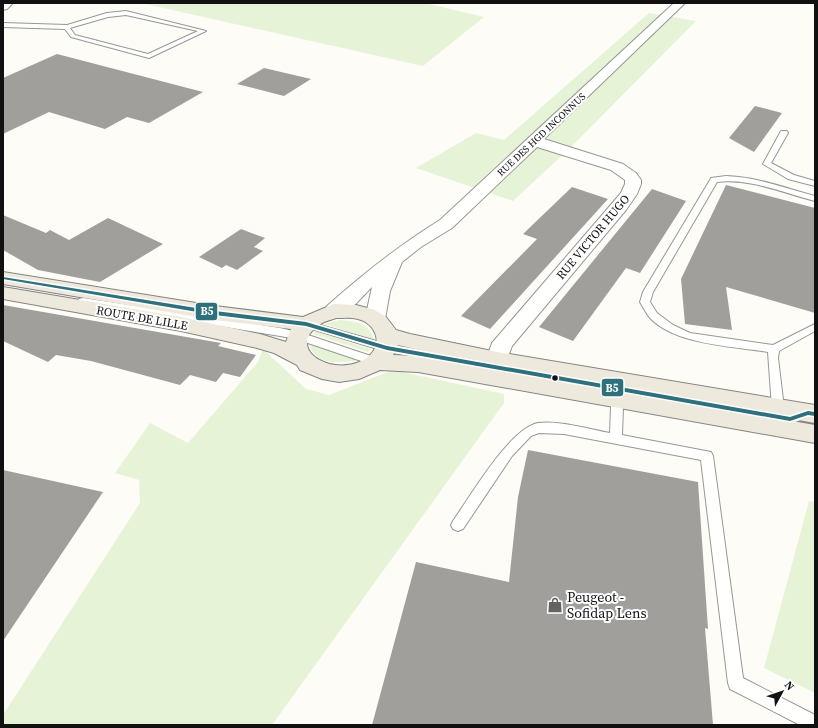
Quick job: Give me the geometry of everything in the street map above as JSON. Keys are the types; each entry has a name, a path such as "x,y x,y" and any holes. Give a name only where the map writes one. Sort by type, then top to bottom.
{"main road":[{"name":"ROUTE DE LILLE","path":"3,278 215,313 302,330"},
{"name":"ROUTE DE LILLE","path":"3,292 181,324 260,340 282,348 301,359"},
{"path":"382,341 358,371 336,374 316,369 301,359 297,352 296,344 302,330 314,318 334,312 356,312 382,341 418,364 778,408 813,420"},
{"path":"382,341 410,341 618,389 813,420"}],"street":[{"path":"3,7 8,3"},
{"name":"RUE DES HGD INCONNUS","path":"334,312 377,272 419,240 446,224 680,3"},
{"name":"RUE VICTOR HUGO","path":"497,360 503,343 620,206 634,187 634,180 628,173 617,167 534,141"},
{"name":"RUE DES HGD INCONNUS","path":"382,341 380,290 397,257"}],"lane":[{"path":"3,25 67,27 107,15 126,13 203,31 149,56 73,36 67,27"},
{"path":"784,134 767,164 791,177 815,184"},
{"path":"815,188 812,198 743,179 725,178 714,180 648,292 645,302 652,315 668,327 688,336 774,349 815,327"},
{"path":"3,292 22,291 280,332 302,330 382,341"},
{"path":"302,330 382,341"},
{"path":"774,349 773,358 778,408"},
{"path":"616,439 618,389"},
{"path":"458,525 508,452 527,433 538,428 564,429 707,456 736,683 815,724"}],"green space":[{"path":"141,3 425,3 484,17 423,66"},
{"path":"649,13 696,21 569,149 513,201 416,168 476,133 504,140"},
{"path":"340,320 356,322 365,326 372,334 374,340 325,324"},
{"path":"315,331 370,349 368,352 313,334"},
{"path":"310,344 357,360 336,362 322,359 316,356 312,351"},
{"path":"263,349 306,389 329,395 393,370 504,394 504,403 272,725 3,725 3,715 140,503 139,480 115,473 150,423 188,443 258,362"},
{"path":"809,501 815,502 815,693 764,668"}],"building":[{"path":"57,54 203,92 149,123 127,117 105,129 49,112 3,134 3,78"},
{"path":"264,68 311,79 284,96 237,84"},
{"path":"755,106 782,113 754,152 729,138"},
{"path":"726,185 815,208 815,313 726,287 732,330 685,324 681,279"},
{"path":"572,187 608,199 490,329 461,316 537,239 523,234"},
{"path":"652,189 686,201 640,273 626,268 573,341 539,327"},
{"path":"3,215 46,233 50,230 69,240 108,218 163,244 100,282 38,270 3,250"},
{"path":"241,229 265,238 254,247 263,251 237,270 226,265 222,268 199,257"},
{"path":"3,305 221,343 218,346 256,355 240,377 223,373 216,382 190,375 180,385 91,361 56,355 48,362 3,341"},
{"name":"Peugeot - Sofidap Lens","path":"528,450 698,482 708,629 705,628 713,725 372,725 416,562 509,582 518,497"},
{"path":"3,470 103,492 3,641"}],"transit line":[{"name":"B5","path":"3,278 215,313 306,324 387,348 790,419 808,413 815,414"}],"place":[{"name":"Peugeot - Sofidap Lens","path":"555,605"}]}
